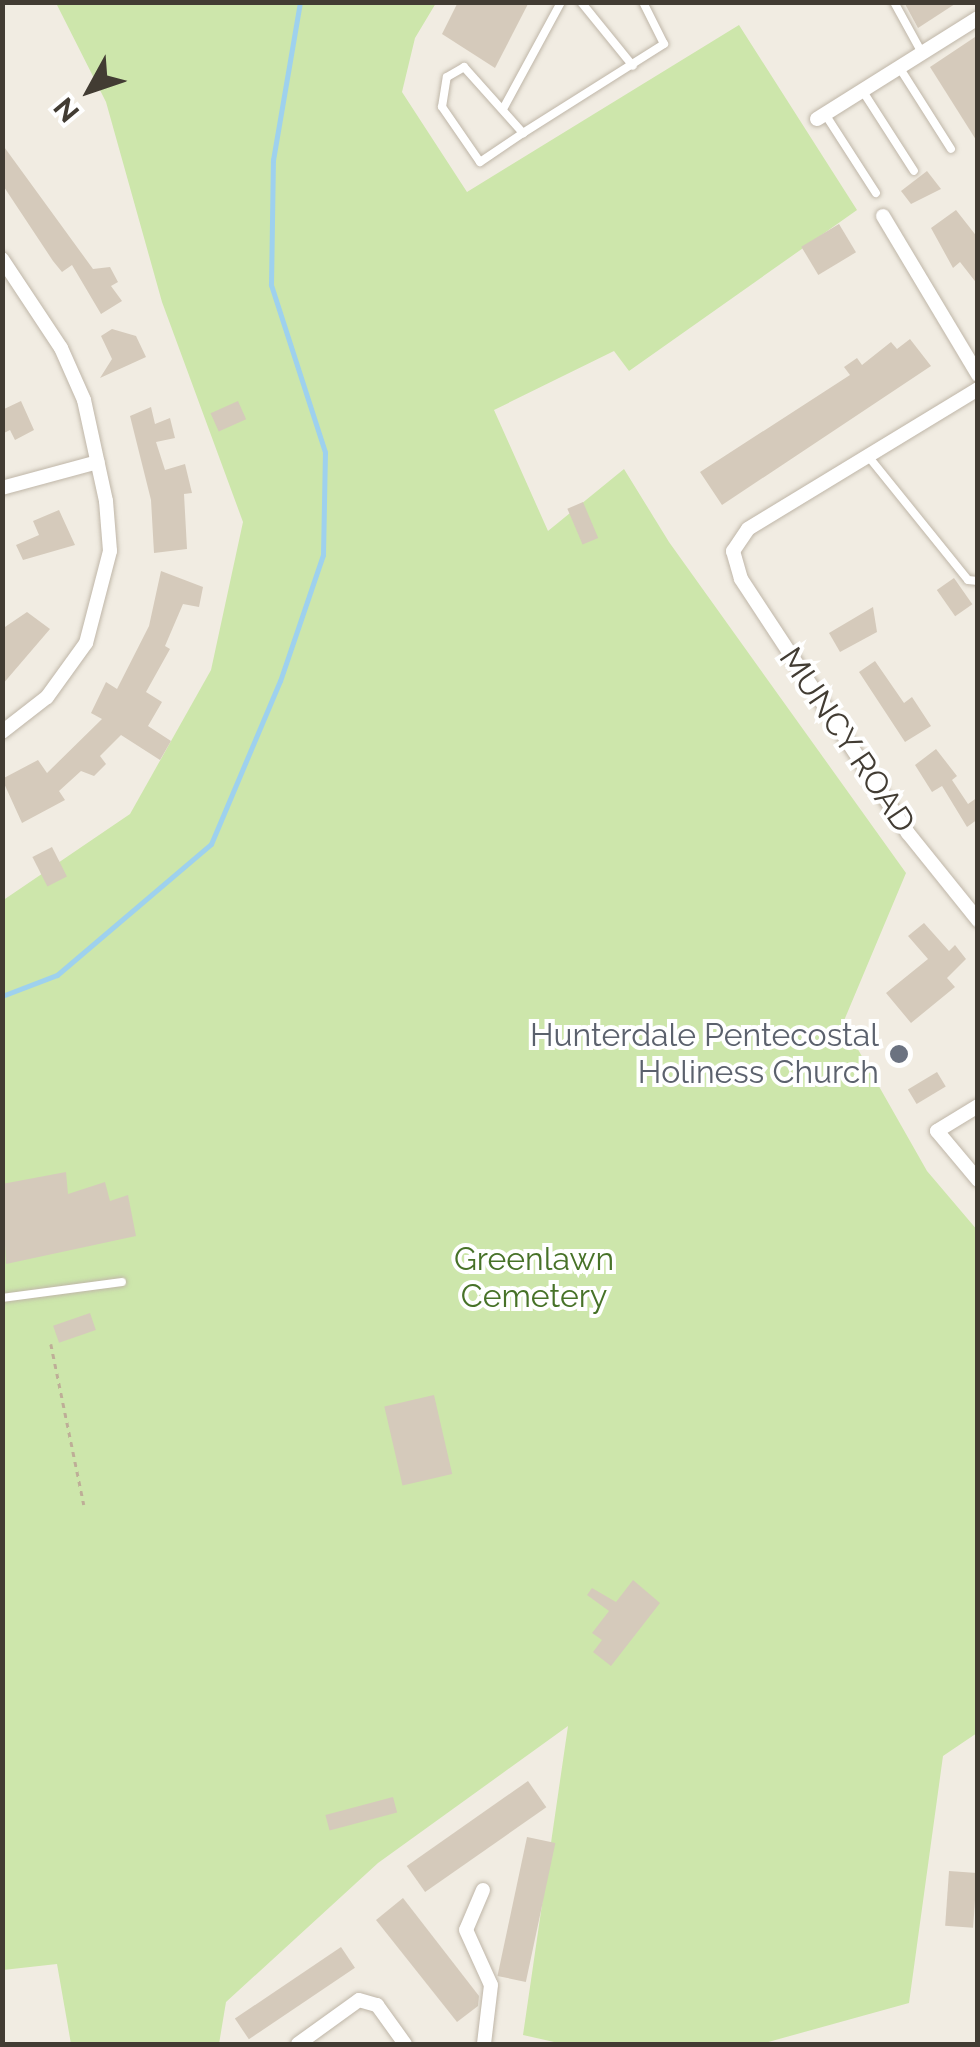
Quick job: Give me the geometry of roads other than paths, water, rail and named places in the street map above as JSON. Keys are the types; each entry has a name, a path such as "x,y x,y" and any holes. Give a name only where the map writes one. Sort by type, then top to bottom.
{"street":[{"path":"821,116 978,18"},
{"path":"883,216 978,374"},
{"path":"2,259 61,348 84,400 98,462 110,551 99,612 66,673 2,732"},
{"path":"868,456 978,389"},
{"name":"MUNCY ROAD","path":"868,456 748,529 732,551 741,579 908,833 978,920"},
{"path":"2,488 98,462"},
{"path":"978,1106 937,1131 978,1180"},
{"path":"482,1890 466,1930 491,1985 484,2044"},
{"path":"298,2044 359,2000 377,2005 405,2044"}],"lane":[{"path":"504,110 562,2"},
{"path":"580,2 632,66"},
{"path":"523,133 464,67 448,76 442,107 480,162 664,44 643,2"},
{"path":"894,2 922,52"},
{"path":"899,66 951,150"},
{"path":"862,90 914,171"},
{"path":"821,116 876,193"},
{"path":"868,456 968,580 978,581"},
{"path":"2,1298 122,1282"}],"waterway":[{"path":"2,996 57,975 211,844 280,681 323,555 325,452 271,285 273,160 300,2"}],"place":[{"name":"Hunterdale Pentecostal Holiness Church","path":"899,1054"}],"park label":[{"name":"Greenlawn Cemetery","path":"534,1278"}]}
